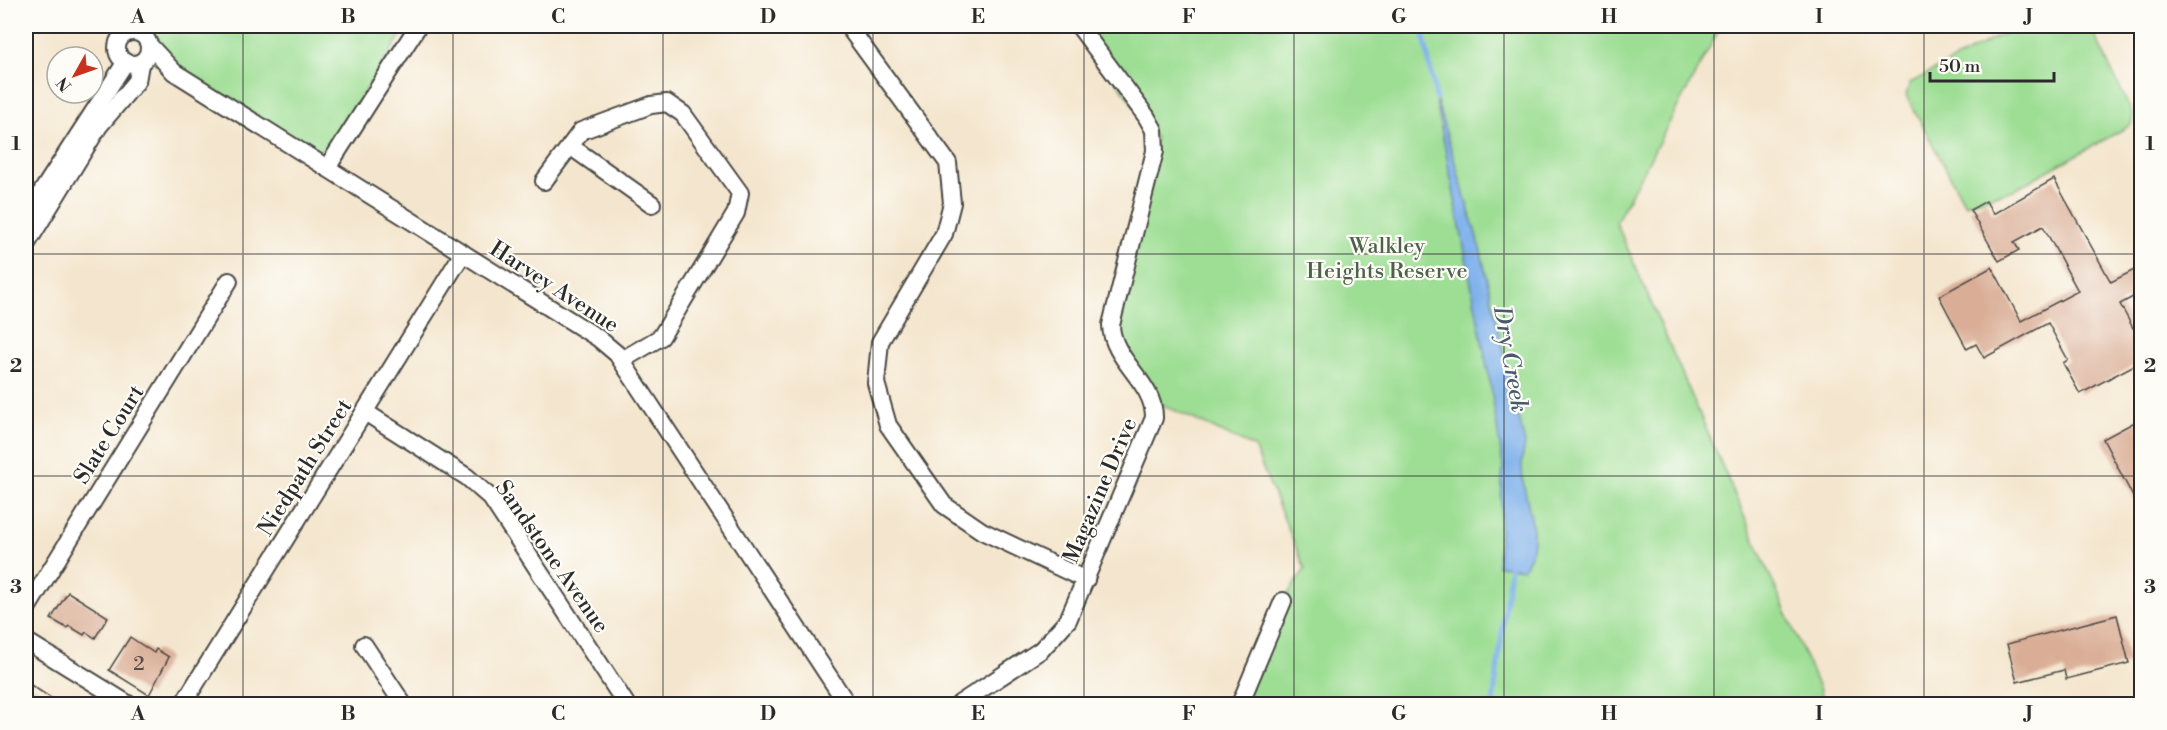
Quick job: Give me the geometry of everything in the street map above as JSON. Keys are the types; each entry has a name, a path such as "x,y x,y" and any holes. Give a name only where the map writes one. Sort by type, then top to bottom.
{"street":[{"path":"327,168 418,26"},
{"path":"848,26 948,163 952,203 944,234 880,342 876,383 888,425 944,505 982,531 1086,580"},
{"name":"Magazine Drive","path":"959,705 1041,651 1068,620 1154,418 1152,400 1114,342 1111,325 1156,146 1154,130 1079,26"},
{"path":"26,216 136,63 148,56 136,34 117,46 121,59 136,63"},
{"name":"Harvey Avenue","path":"136,34 174,72 598,338 622,360 847,705"},
{"path":"26,245 99,126 137,81 136,63"},
{"name":"Harvey Avenue","path":"136,63 174,72"},
{"path":"544,181 581,131 651,105 667,103 683,114 740,193 736,213 661,337 622,360"},
{"path":"570,146 652,204"},
{"name":"Niedpath Street","path":"183,705 463,254"},
{"name":"Slate Court","path":"26,610 229,281"},
{"name":"Sandstone Avenue","path":"365,412 467,477 491,498 626,705"},
{"path":"1240,705 1283,601"},
{"path":"26,641 128,705"},
{"path":"364,645 403,705"}],"green space":[{"path":"147,26 407,26 332,143 326,150 310,153 177,69 155,43"},
{"name":"Walkley Heights Reserve","path":"1078,26 1721,26 1616,222 1826,704 1240,704 1283,601 1305,569 1254,447 1152,400 1111,333 1156,138"},
{"path":"2018,26 2090,26 2133,115 2131,125 2013,190 1965,204 1906,95 1910,83"}],"water":[{"path":"1434,91 1480,248 1525,444 1522,459 1523,482 1533,532 1533,544 1523,569 1498,566 1503,466 1491,388"}],"building":[{"path":"2054,179 2111,282 2142,266 2142,292 2120,304 2133,328 2142,323 2142,361 2080,394 2063,363 2068,360 2048,323 1984,358 1976,344 1967,349 1939,296 1992,267 2021,321 2078,291 2043,226 2014,242 2019,250 1999,261 1970,210 1986,201 1993,214"},
{"path":"2142,418 2142,514 2103,439"},
{"path":"68,592 108,617 95,638 86,632 84,635 51,619"},
{"path":"2117,615 2129,663 2066,679 2064,670 2017,682 2007,644"},
{"path":"130,637 154,653 156,649 169,657 149,695 109,670"},
{"path":"26,682 62,705 26,705"}],"waterway":[{"name":"Dry Creek","path":"1422,26 1436,98"},
{"name":"Dry Creek","path":"1493,704 1511,561"}]}
